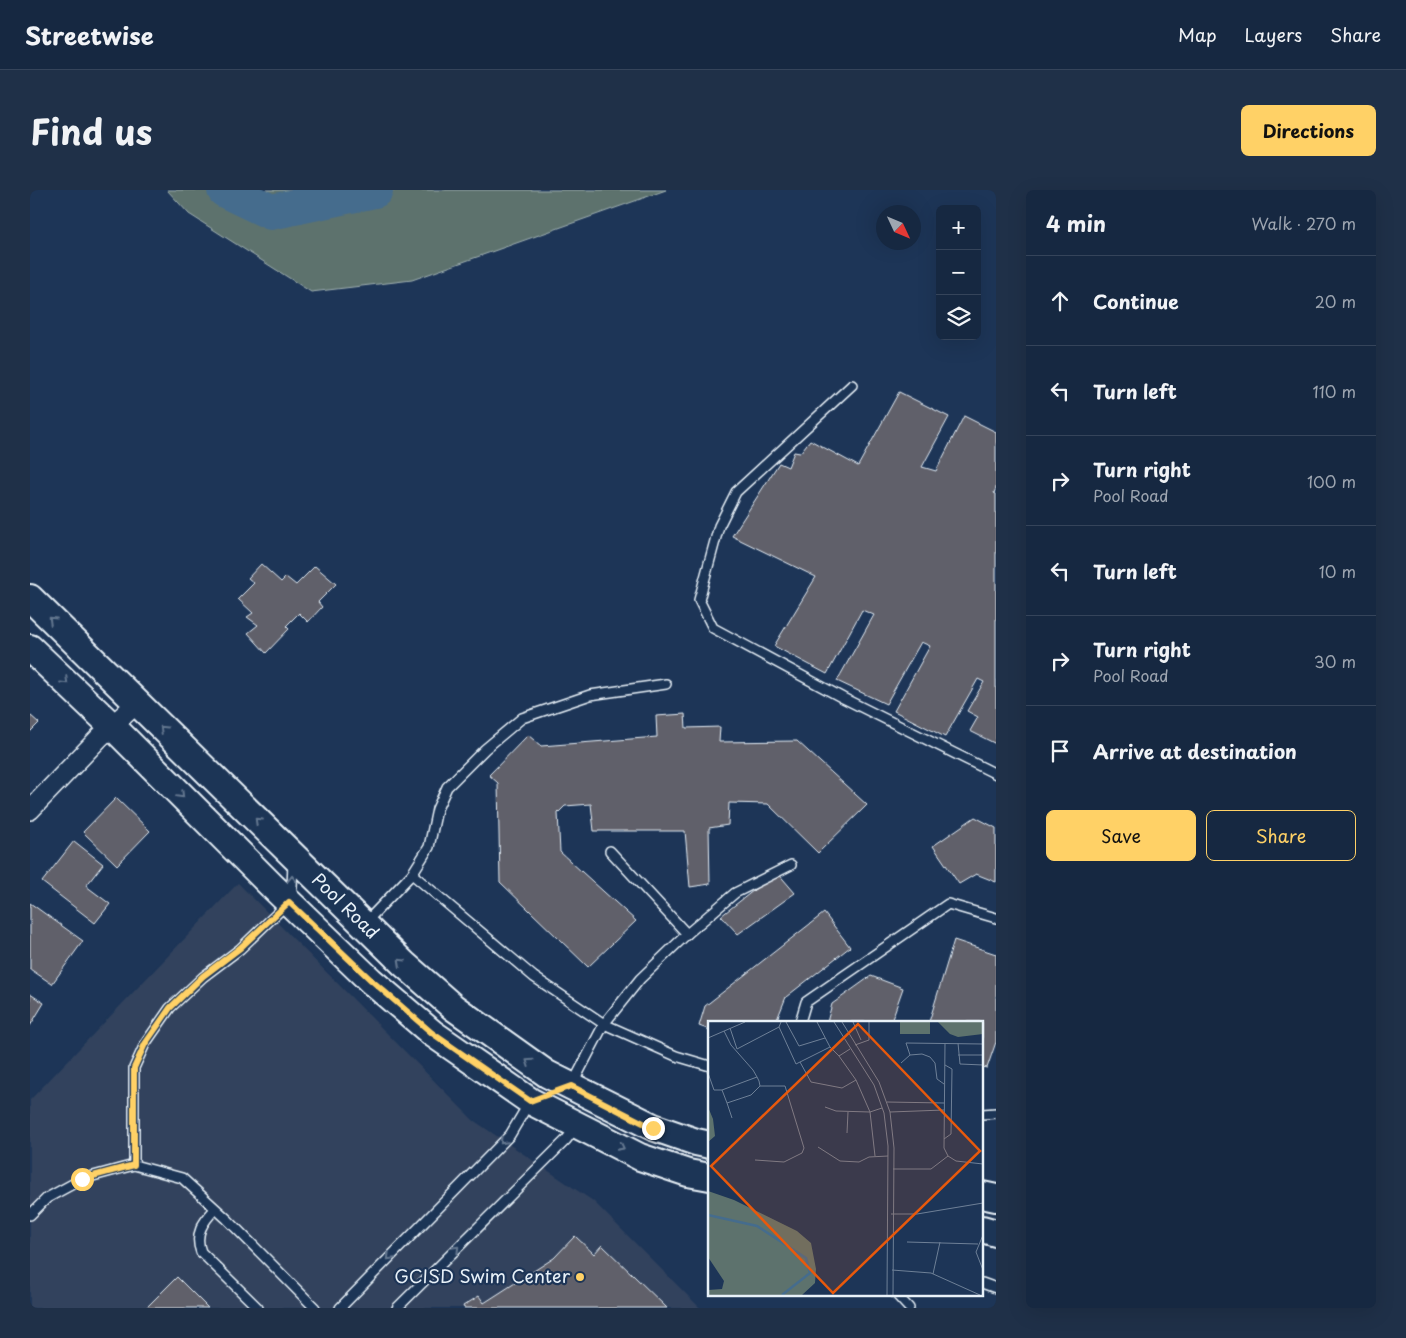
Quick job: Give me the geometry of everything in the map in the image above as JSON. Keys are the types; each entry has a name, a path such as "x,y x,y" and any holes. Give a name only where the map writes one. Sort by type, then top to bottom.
{"main road":[{"name":"Pool Road","path":"30,598 363,925 452,1007 546,1074 653,1128 708,1145"},
{"name":"Pool Road","path":"30,648 112,726 289,902 371,980 432,1033 530,1101 640,1157 688,1173 708,1177"},
{"path":"530,1101 571,1086 578,1125"}],"street":[{"path":"30,810 137,703"}],"lane":[{"path":"852,385 736,492 719,526 699,600 713,628 843,698 996,774"},
{"path":"363,925 412,874 429,847 437,809 447,787 485,749 522,718 590,695 666,684"},
{"path":"610,851 687,934"},
{"path":"134,1165 134,1068 145,1044 170,1008 203,976 240,948 289,902 292,888 293,856"},
{"path":"571,1086 604,1024 640,979 687,934 735,893 791,865"},
{"path":"412,874 534,977 604,1024 676,1056 708,1065"},
{"path":"800,1021 806,1002 948,904 996,918"},
{"path":"340,1308 510,1135 530,1101"},
{"path":"397,1308 566,1140 578,1125"},
{"path":"30,1214 47,1198 82,1179 134,1165 182,1178 316,1308"},
{"path":"215,1209 206,1218 200,1229 197,1243 201,1252 258,1308"},
{"path":"984,1284 996,1288"},
{"path":"898,1296 909,1308"}],"shaded area":[{"path":"238,883 473,1120 593,1201 700,1308 30,1308 30,1100"}],"green space":[{"path":"167,190 666,190 412,280 311,292 189,214"}],"building":[{"path":"899,392 949,417 922,467 936,471 964,416 996,432 996,488 994,493 996,494 996,744 970,731 978,717 967,711 984,682 978,679 945,737 894,711 930,646 921,642 886,704 837,681 874,615 862,610 827,674 774,646 816,577 732,536 779,463 788,467 794,452 800,453 810,440 858,466"},
{"path":"261,564 281,582 286,577 296,585 315,566 336,584 318,602 322,607 308,622 299,613 286,626 289,629 266,653 248,633 258,625 247,617 253,613 238,599 254,583 248,578"},
{"path":"685,714 686,728 720,727 719,742 797,741 867,805 818,853 768,804 729,803 728,825 709,828 710,884 690,887 685,831 594,831 591,804 565,806 558,813 560,852 636,921 588,967 500,882 498,783 489,775 528,735 541,746 657,737 656,716"},
{"path":"30,715 39,723 30,732"},
{"path":"116,798 150,831 117,865 83,832"},
{"path":"975,817 996,828 996,882 976,874 959,884 933,846"},
{"path":"74,841 103,864 86,886 110,904 95,923 42,882"},
{"path":"777,872 795,893 738,934 721,916"},
{"path":"30,903 83,941 52,984 30,969"},
{"path":"824,913 850,947 786,997 776,1021 708,1021 708,1029 699,1026 705,1006"},
{"path":"954,940 996,954 996,1042 987,1068 984,1067 984,1021 929,1021"},
{"path":"871,976 903,988 891,1021 827,1021 832,1004"},
{"path":"30,994 44,1003 30,1026"},
{"name":"GCISD Swim Center","path":"575,1236 594,1254 602,1245 667,1308 464,1308 463,1306 479,1296 484,1303 554,1258"},
{"path":"177,1277 208,1308 146,1308"}],"waterway":[{"path":"225,190 271,212 375,190"}],"place":[{"name":"GCISD Swim Center","path":"580,1277"}],"route":[{"path":"82,1179 134,1165 132,1124 134,1068 145,1044 170,1008 203,976 240,948 289,902 371,980 432,1033 530,1101 571,1086 653,1128"}]}
